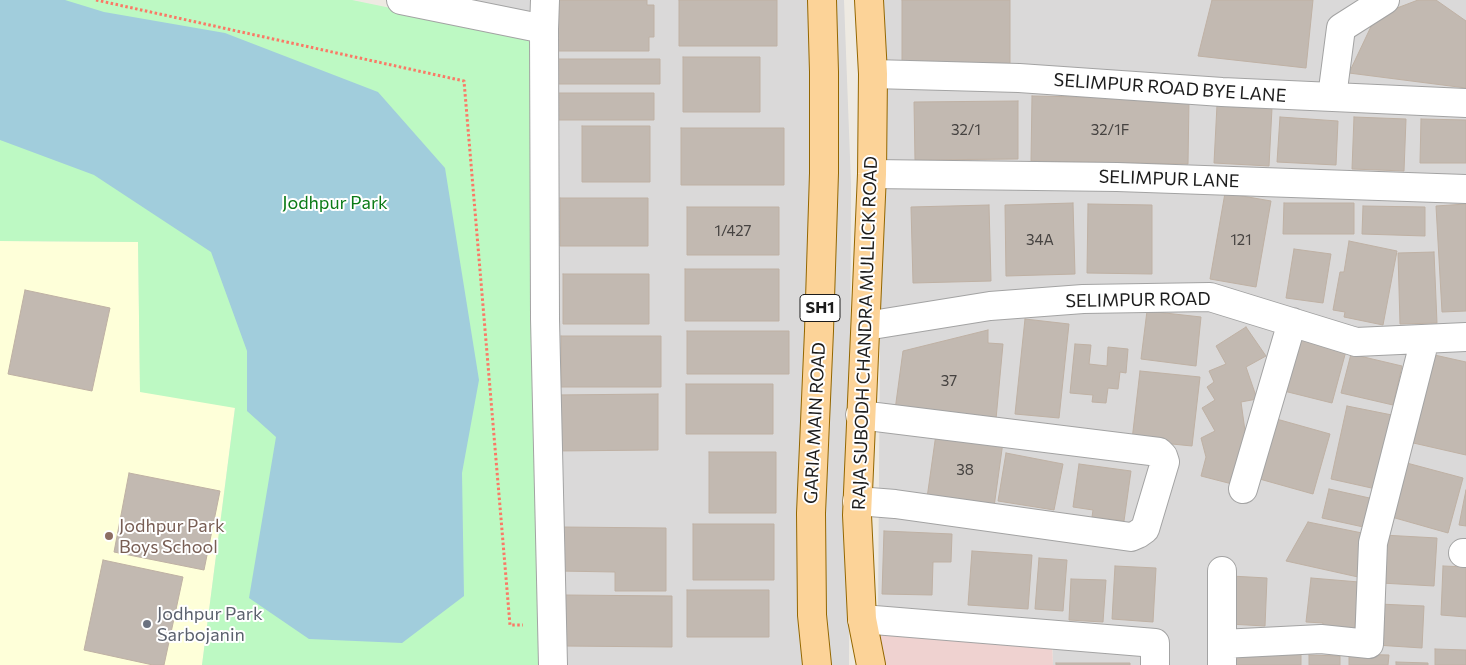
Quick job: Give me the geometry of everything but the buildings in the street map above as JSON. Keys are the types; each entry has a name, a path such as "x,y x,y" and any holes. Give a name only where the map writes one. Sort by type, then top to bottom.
{"main road":[{"name":"GARIA MAIN ROAD","path":"816,665 812,615 811,513 824,173 822,0"},
{"name":"RAJA SUBODH CHANDRA MULLICK ROAD","path":"869,0 873,74 872,174 857,501 862,619 871,665"}],"street":[{"path":"401,0 544,29"},
{"path":"545,0 546,329 553,665"},
{"path":"1332,97 1341,28 1385,0"},
{"name":"SELIMPUR ROAD BYE LANE","path":"873,74 1019,78 1222,92 1466,103"},
{"name":"SELIMPUR LANE","path":"872,174 1127,177 1466,189"},
{"name":"SELIMPUR ROAD","path":"866,326 990,306 1084,299 1210,297 1356,342 1466,337"},
{"path":"1243,489 1292,322"},
{"path":"1222,571 1222,654 1321,639 1369,644 1374,543 1425,339"},
{"path":"857,501 895,504 1131,537 1145,529 1165,462 1159,452 860,415"},
{"path":"862,619 1155,643 1154,665"}],"path":[{"path":"96,0 464,81 510,625 552,624"}],"shaded area":[{"path":"445,0 535,0 535,19"},
{"path":"547,0 844,0 851,184 849,665 557,665"},
{"path":"868,0 1466,0 1466,330 1358,330 1211,291 879,321"},
{"name":"Jodhpur Park Boys School","path":"0,241 138,242 140,391 235,407 202,665 0,665"},
{"path":"1215,306 1466,346 1466,665 1053,665 1052,629 878,616 880,336 1001,312"},
{"path":"873,634 1052,644 1053,665 874,665"}],"green space":[{"name":"Jodhpur Park","path":"0,0 352,0 536,38 545,665 202,665 235,408 140,392 138,242 0,241"}],"water":[{"path":"0,0 65,0 104,12 225,33 378,92 445,168 479,380 462,473 464,596 402,643 309,639 249,598 276,437 247,411 247,351 211,252 94,175 0,140"}],"place":[{"name":"Jodhpur Park Boys School","path":"109,536"},
{"name":"Jodhpur Park Sarbojanin","path":"147,624"}]}
